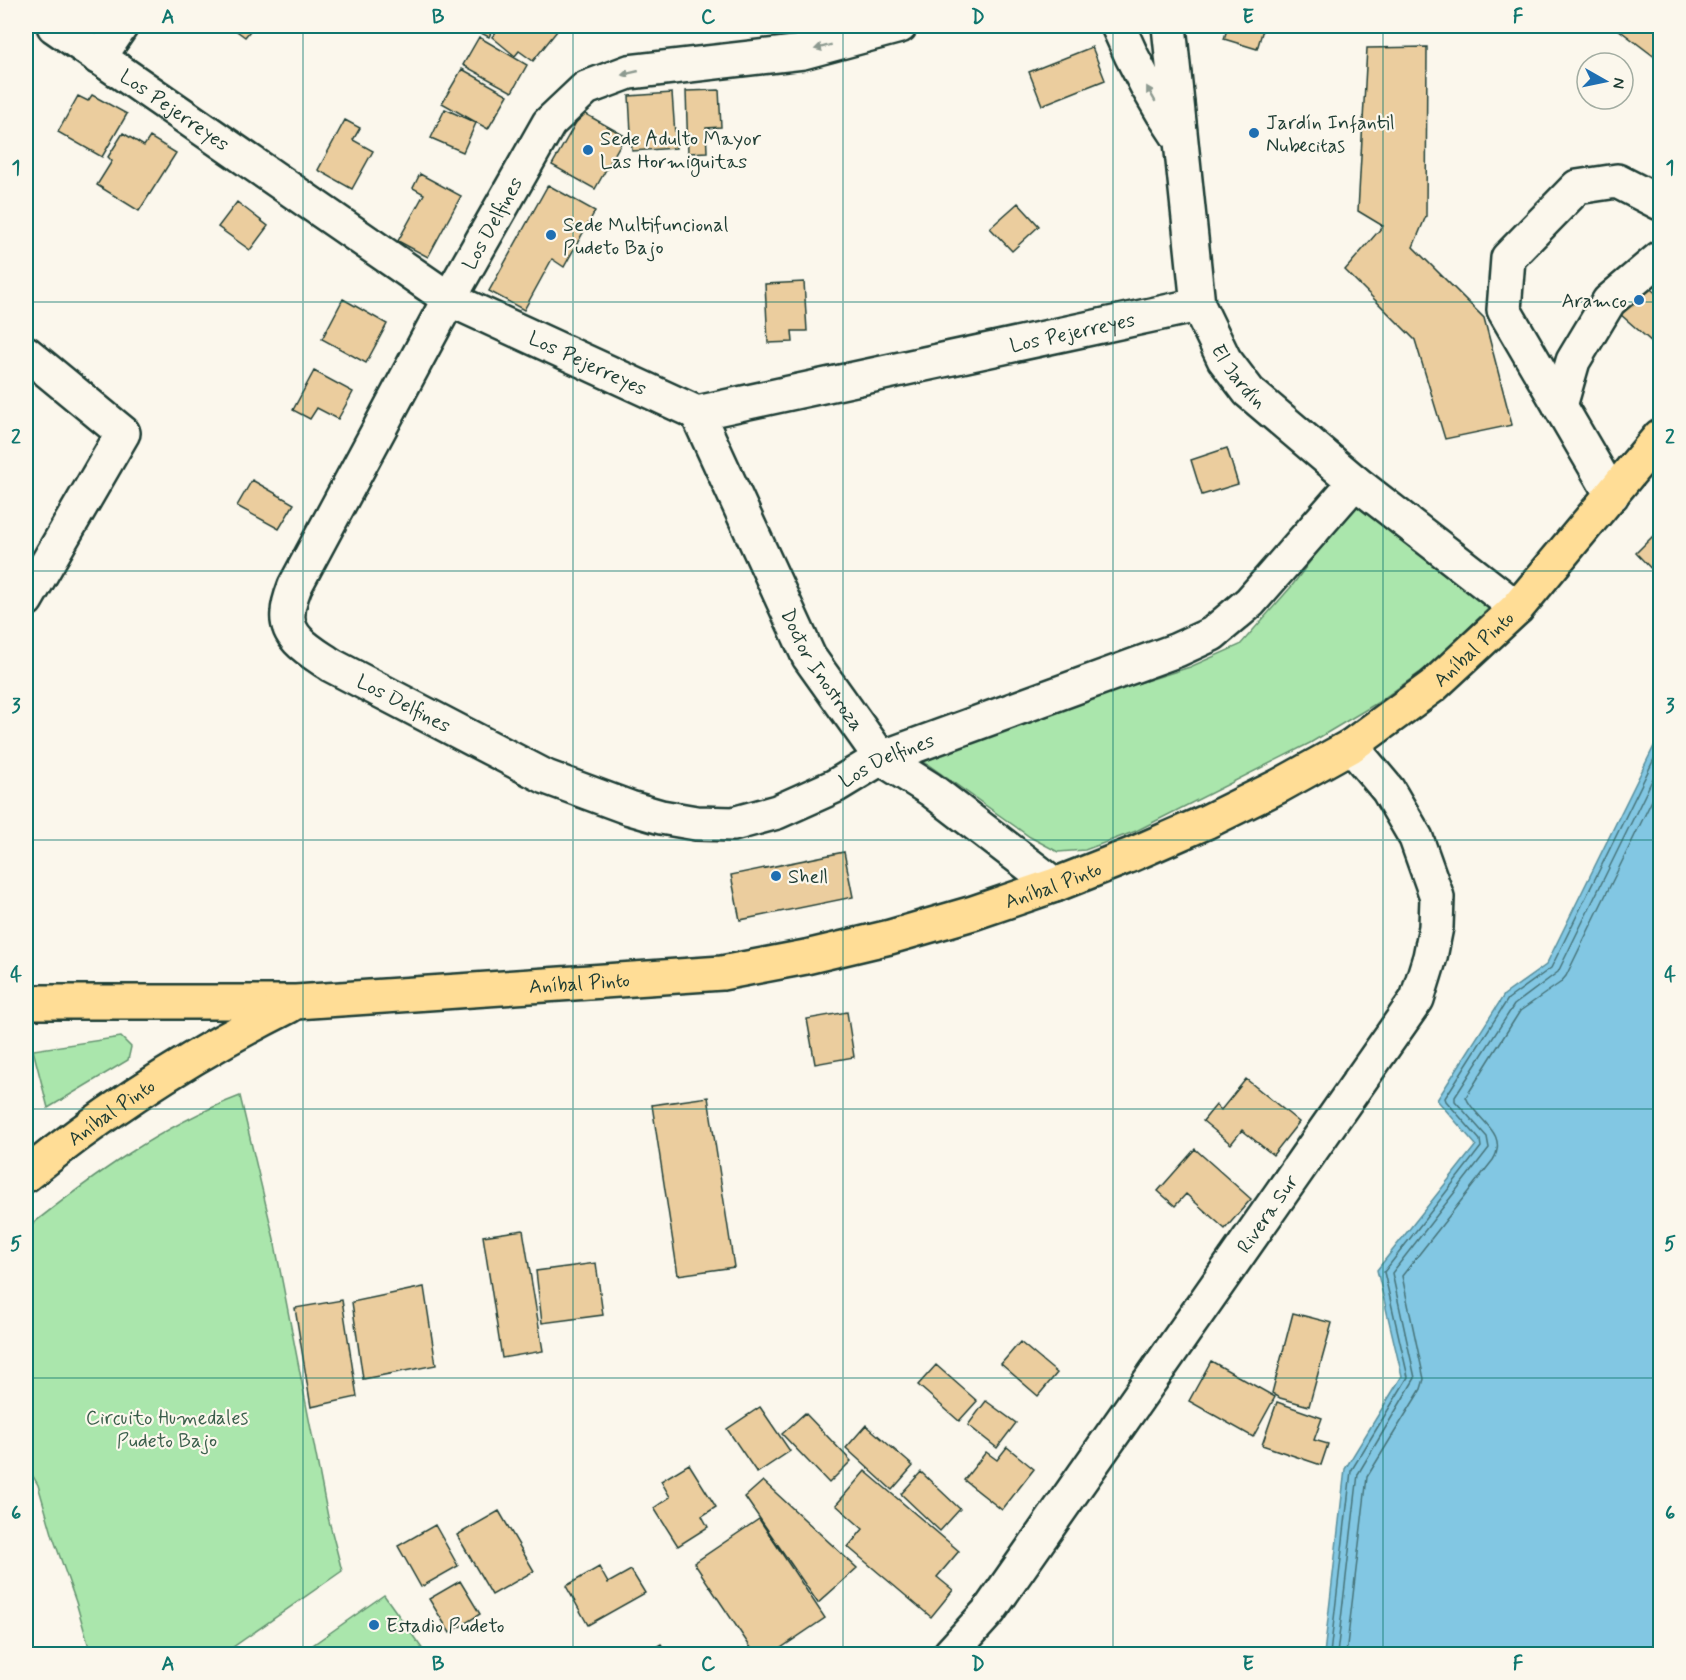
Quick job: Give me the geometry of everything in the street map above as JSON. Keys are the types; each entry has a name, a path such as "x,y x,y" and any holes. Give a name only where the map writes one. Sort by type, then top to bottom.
{"main road":[{"name":"Aníbal Pinto","path":"26,1002 296,1002 722,973 806,957 890,937 1055,885 1206,822 1279,786 1351,746 1433,686 1517,608 1660,436"},
{"name":"Aníbal Pinto","path":"26,1175 73,1137 172,1070 296,1002"}],"street":[{"name":"Los Pejerreyes","path":"54,26 449,299 697,413 1198,305"},
{"path":"99,58 121,26"},
{"name":"Los Delfines","path":"900,26 803,52 629,72 586,88 549,123 449,299 294,586 287,615 292,631 303,647 332,665 546,777 630,808 662,817 696,823 733,824 787,808 834,786 881,758 1177,650 1212,634 1250,602 1356,482"},
{"path":"1118,26 1138,71 1183,143"},
{"name":"El Jardín","path":"1169,26 1183,143 1198,305 1224,359 1249,392 1356,482 1517,608"},
{"path":"1612,495 1504,310 1508,258 1577,187 1617,181 1660,203"},
{"path":"1560,406 1573,361 1608,301 1660,258"},
{"path":"26,353 123,433 26,600"},
{"name":"Doctor Inostroza","path":"697,413 809,657 881,758 930,789 1055,885"},
{"name":"Rivera Sur","path":"950,1654 989,1611 1417,999 1430,957 1436,927 1437,897 1416,838 1388,790 1351,746"}],"green space":[{"path":"1354,503 1490,607 1433,663 1377,703 1310,743 1136,831 1085,850 1058,852 1030,837 913,754 1190,667 1240,645 1291,587"},
{"path":"121,1037 131,1047 128,1060 48,1108 33,1050"},
{"name":"Circuito Humedales Pudeto Bajo","path":"240,1096 274,1239 328,1517 342,1571 223,1654 91,1654 38,1485 26,1464 26,1229 76,1190 128,1154 182,1122"},
{"name":"Estadio Pudeto","path":"384,1595 426,1654 300,1654"}],"water":[{"path":"1660,734 1660,1654 1324,1654 1345,1469 1402,1376 1377,1270 1476,1145 1437,1100 1504,995 1546,965"}],"building":[{"path":"230,26 254,26 245,37"},
{"path":"467,26 494,26 489,37"},
{"path":"501,26 561,26 533,61 519,51 515,56 492,37"},
{"path":"1228,26 1264,26 1257,49 1224,39"},
{"path":"1614,26 1660,26 1660,61"},
{"path":"479,37 527,65 512,92 463,65"},
{"path":"1092,47 1105,80 1042,105 1029,72"},
{"path":"1427,47 1426,216 1413,247 1484,318 1512,425 1445,439 1415,340 1345,270 1383,226 1358,211 1367,48"},
{"path":"462,69 508,95 488,129 442,103"},
{"path":"719,90 721,127 706,128 707,152 688,153 686,91"},
{"path":"672,93 676,148 632,151 629,96"},
{"path":"92,95 127,114 102,157 58,132 78,96 88,101"},
{"path":"445,109 476,123 463,152 431,138"},
{"name":"Sede Adulto Mayor Las Hormiguitas","path":"582,112 625,136 595,189 552,165"},
{"path":"345,120 360,128 353,140 373,151 352,189 318,170"},
{"path":"123,133 144,146 150,137 176,153 139,211 97,185 112,161 108,157"},
{"path":"420,174 461,196 428,257 398,241 424,194 413,188"},
{"name":"Sede Multifuncional Pudeto Bajo","path":"548,185 595,211 564,267 552,259 524,310 489,291"},
{"path":"237,202 268,226 250,250 218,227"},
{"path":"1018,203 1039,226 1012,251 990,228"},
{"path":"1630,271 1660,297 1660,349 1604,300"},
{"path":"804,282 807,331 792,331 793,342 768,343 765,284"},
{"path":"343,299 387,324 366,363 322,339"},
{"path":"314,371 353,392 338,419 317,408 310,419 293,410"},
{"path":"1227,448 1238,484 1202,495 1191,460"},
{"path":"252,480 294,504 279,529 237,506"},
{"path":"1660,529 1660,578 1636,553"},
{"path":"844,852 853,897 740,920 731,875"},
{"path":"847,1012 854,1057 815,1064 807,1019"},
{"path":"1246,1079 1299,1122 1273,1155 1242,1130 1231,1144 1203,1121 1216,1105 1221,1110"},
{"path":"708,1097 734,1267 678,1275 652,1105"},
{"path":"1195,1149 1251,1199 1225,1229 1186,1194 1175,1206 1158,1191"},
{"path":"523,1230 543,1351 502,1358 483,1236"},
{"path":"596,1263 603,1315 542,1323 536,1271"},
{"path":"424,1287 436,1365 363,1379 352,1302"},
{"path":"342,1300 357,1397 311,1407 295,1308"},
{"path":"1293,1313 1332,1323 1309,1406 1280,1398 1272,1393"},
{"path":"1020,1342 1057,1373 1038,1396 1001,1364"},
{"path":"1211,1361 1275,1397 1253,1437 1189,1401"},
{"path":"936,1365 977,1401 959,1421 918,1385"},
{"path":"986,1401 1016,1423 997,1448 968,1425"},
{"path":"1277,1402 1322,1418 1314,1440 1328,1444 1321,1465 1262,1445"},
{"path":"760,1407 790,1451 757,1473 727,1429"},
{"path":"805,1413 851,1461 829,1483 782,1434"},
{"path":"866,1425 913,1466 892,1490 846,1448"},
{"path":"1007,1447 1034,1469 1002,1510 964,1480 986,1452 997,1460"},
{"path":"689,1464 716,1507 702,1516 708,1527 678,1546 654,1508 670,1497 661,1481"},
{"path":"865,1471 959,1551 937,1577 953,1590 931,1617 848,1547 863,1529 836,1505"},
{"path":"921,1472 960,1509 940,1531 901,1494"},
{"path":"763,1481 857,1568 818,1603 745,1497"},
{"path":"499,1511 534,1571 492,1595 457,1535"},
{"path":"759,1519 825,1618 772,1654 755,1654 694,1563"},
{"path":"435,1525 458,1566 421,1587 398,1546"},
{"path":"599,1567 608,1583 631,1570 645,1593 588,1625 566,1586"},
{"path":"460,1581 480,1614 450,1633 429,1599"},
{"path":"661,1644 667,1654 644,1654"}],"place":[{"name":"Jardín Infantil Nubecitas","path":"1254,133"},
{"name":"Sede Adulto Mayor Las Hormiguitas","path":"588,150"},
{"name":"Sede Multifuncional Pudeto Bajo","path":"551,235"},
{"name":"Aramco","path":"1639,300"},
{"name":"Shell","path":"776,876"},
{"name":"Estadio Pudeto","path":"374,1625"}]}
